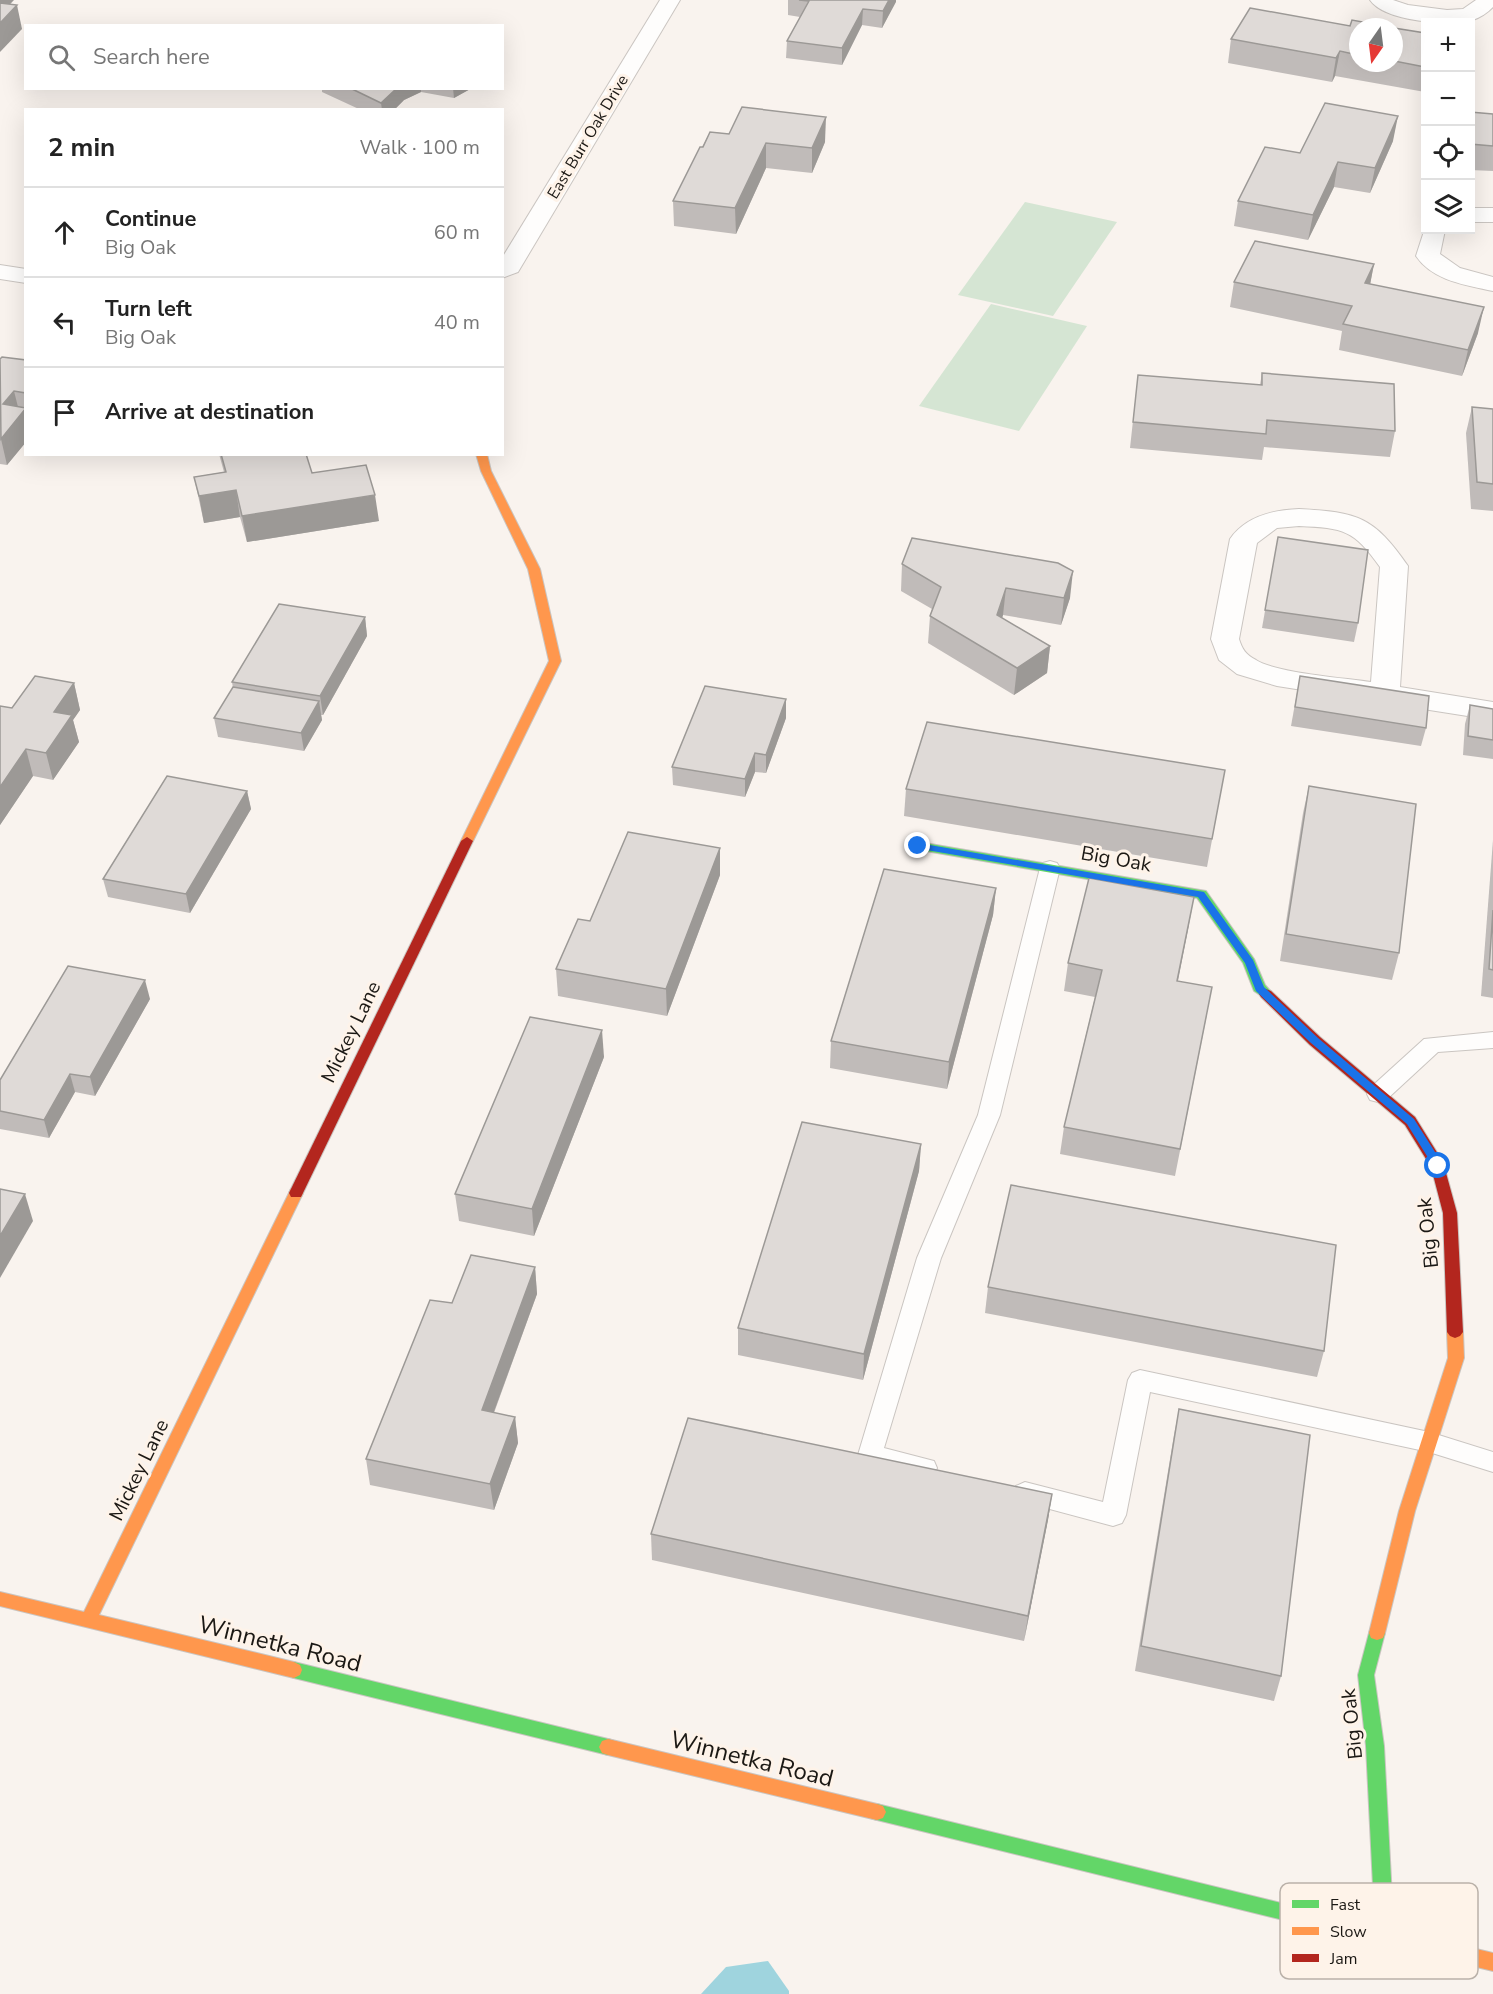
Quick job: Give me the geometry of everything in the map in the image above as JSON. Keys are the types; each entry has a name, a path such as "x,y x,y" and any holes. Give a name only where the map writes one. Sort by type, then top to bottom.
{"street":[{"name":"East Burr Oak Drive","path":"504,270 509,267 670,0"},
{"path":"1380,0 1384,6 1406,12 1441,15 1465,15 1479,9 1489,0"},
{"path":"1475,215 1493,215"},
{"path":"1433,234 1428,256 1451,273 1493,284"},
{"path":"0,272 24,276"},
{"name":"Mickey Lane","path":"88,1620 555,661 534,569 486,471 482,456"},
{"path":"1385,693 1394,567 1369,535 1360,528 1340,522 1311,518 1269,521 1244,539 1225,639 1229,654 1247,668 1277,676 1493,711"},
{"name":"Big Oak","path":"918,846 1201,894 1250,962 1259,988 1315,1041 1410,1121 1438,1166 1450,1213 1456,1358 1407,1511 1366,1675 1375,1746 1382,1883"},
{"name":"Winnetka Road","path":"0,1599 1280,1910"},
{"name":"Winnetka Road","path":"1478,1958 1493,1962"}],"lane":[{"path":"951,1475 870,1455 929,1258 989,1115 1050,868"},
{"path":"1378,1094 1432,1045 1493,1041"},
{"path":"1009,1489 1113,1515 1140,1380 1429,1442 1493,1462"}],"green space":[{"path":"1025,202 1117,222 1053,316 958,295"},
{"path":"991,304 1087,326 1019,431 919,406"}],"water":[{"path":"768,1961 789,1994 701,1994 726,1967"}],"building":[{"path":"799,0 889,0 883,11 863,9 842,48 787,41 809,1"},
{"path":"0,3 17,5 0,23"},
{"path":"1250,8 1349,26 1349,53 1340,51 1336,58 1231,39"},
{"path":"1403,29 1421,32 1421,66 1403,63"},
{"path":"354,90 395,90 381,103"},
{"path":"1325,103 1398,116 1375,168 1338,162 1313,215 1238,201 1265,147 1300,153"},
{"path":"742,107 826,117 812,148 766,143 735,208 673,201 710,132 729,134"},
{"path":"1475,112 1493,114 1493,146 1475,144"},
{"path":"1255,241 1374,264 1365,283 1484,307 1468,350 1343,324 1352,306 1234,282"},
{"path":"2,357 24,360 24,393 14,391 3,404 24,408 24,410 1,439 0,359"},
{"path":"1262,373 1394,384 1395,431 1267,420 1266,434 1133,422 1138,375 1262,385"},
{"path":"1472,407 1493,409 1493,484 1477,482"},
{"path":"222,456 307,456 312,473 366,465 375,495 242,516 236,490 199,496 194,477 226,472"},
{"path":"1278,537 1368,550 1358,623 1265,610"},
{"path":"912,538 1058,563 1073,571 1064,598 1006,588 997,615 1050,646 1017,668 930,616 941,587 902,564"},
{"path":"279,604 365,617 320,696 232,682"},
{"path":"35,676 74,683 54,712 72,715 46,753 26,749 0,787 0,706 12,708"},
{"path":"1300,676 1429,696 1426,728 1295,707"},
{"path":"705,686 786,699 766,755 755,753 745,779 672,767"},
{"path":"233,687 319,701 301,733 214,718"},
{"path":"1470,705 1493,709 1493,740 1468,736"},
{"path":"927,722 1225,770 1212,839 906,789"},
{"path":"167,776 247,791 186,894 103,879"},
{"path":"1309,786 1416,804 1399,953 1286,934"},
{"path":"628,832 720,848 666,989 556,969 578,919 590,921"},
{"path":"884,869 996,888 949,1062 831,1041"},
{"path":"1089,878 1194,897 1177,981 1212,987 1180,1149 1064,1127 1102,970 1068,963"},
{"path":"1493,910 1493,970 1489,969"},
{"path":"68,966 145,980 90,1077 70,1074 44,1120 0,1111 0,1080"},
{"path":"530,1017 602,1030 532,1209 455,1194"},
{"path":"802,1122 921,1144 864,1354 738,1328"},
{"path":"1011,1185 1336,1245 1324,1351 988,1287"},
{"path":"0,1189 25,1194 0,1236"},
{"path":"471,1255 535,1267 482,1410 515,1417 490,1484 366,1459 430,1300 452,1303"},
{"path":"1179,1409 1310,1435 1281,1676 1141,1646"},
{"path":"688,1418 1052,1494 1028,1616 651,1534"}],"traffic: fast":[{"path":"919,846 1201,894 1249,962 1259,988 1266,994"},
{"path":"1377,1633 1366,1675 1375,1746 1382,1883"},
{"path":"294,1670 608,1747"},
{"path":"877,1812 1280,1910"}],"traffic: slow":[{"path":"467,841 555,661 534,569 486,471 482,456"},
{"path":"88,1620 296,1193"},
{"path":"1377,1633 1407,1511 1456,1358 1455,1332"},
{"path":"0,1599 294,1670"},
{"path":"608,1747 877,1812"},
{"path":"1478,1958 1493,1962"}],"traffic: jam":[{"path":"296,1193 467,841"},
{"path":"1266,994 1315,1041 1410,1121 1438,1166 1450,1213 1455,1332"}],"route":[{"path":"918,846 1201,894 1250,962 1259,988 1315,1041 1410,1121 1438,1166"}]}
